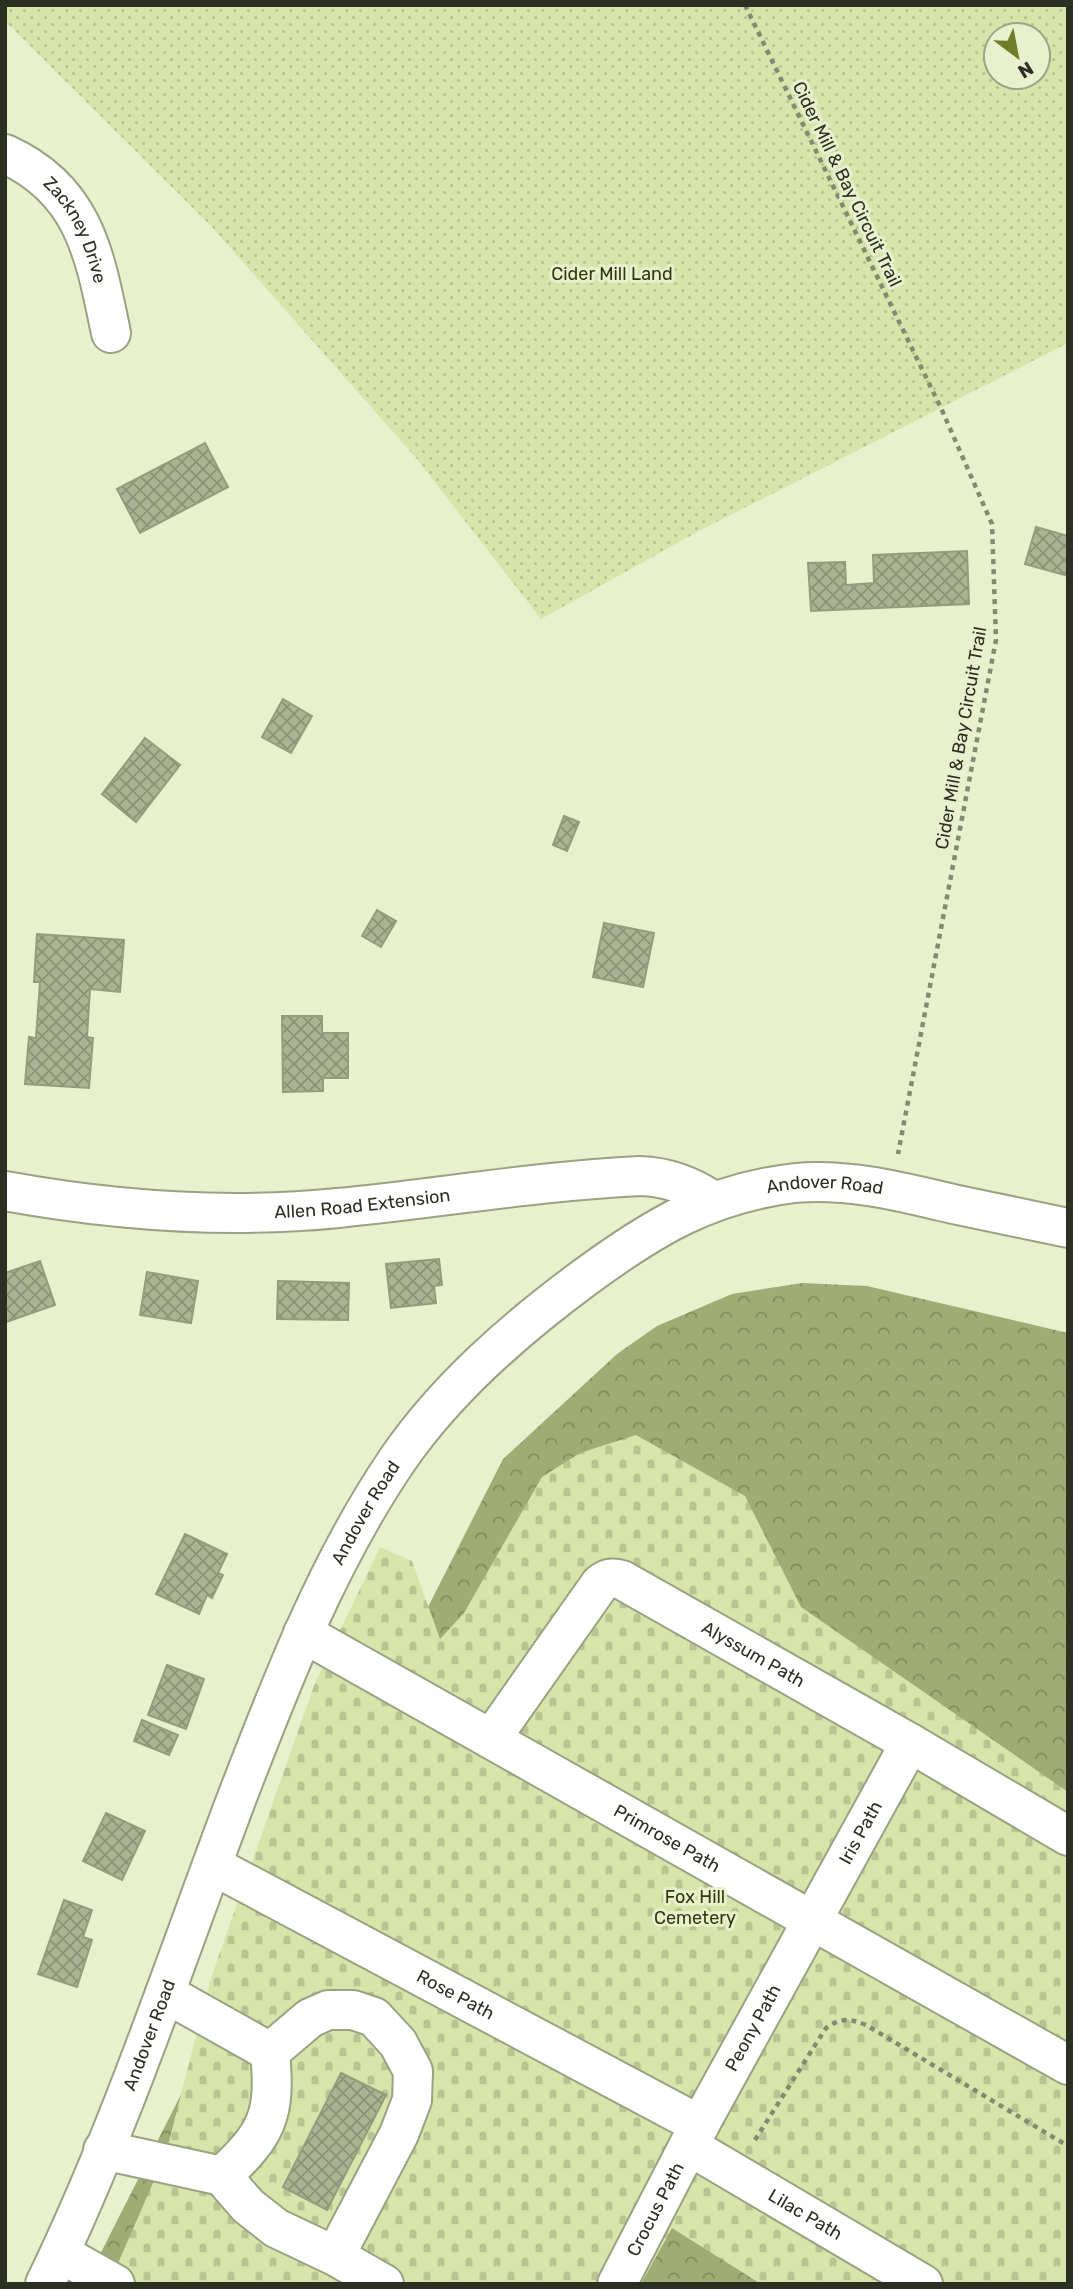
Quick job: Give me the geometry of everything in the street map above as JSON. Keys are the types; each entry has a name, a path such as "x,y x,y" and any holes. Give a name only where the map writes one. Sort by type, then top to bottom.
{"main road":[{"name":"Zackney Drive","path":"5,154 29,167 54,188 83,227 98,268 111,333"},
{"name":"Allen Road Extension","path":"5,1191 157,1212 237,1213 336,1208 640,1176 673,1180 713,1201"},
{"name":"Andover Road","path":"52,2268 135,2074 275,1699 303,1633 363,1516 399,1458 445,1400 497,1348 554,1300 677,1217 742,1192 802,1183 831,1182 892,1190 1068,1228"},
{"name":"Alyssum Path","path":"491,1739 600,1584 614,1577 1068,1836"},
{"name":"Primrose Path","path":"303,1633 1068,2065"},
{"name":"Iris Path","path":"813,1921 910,1744"},
{"name":"Rose Path","path":"212,1865 694,2135"},
{"name":"Peony Path","path":"694,2135 813,1921"},
{"path":"165,1993 270,2052"},
{"path":"270,2052 310,2018 328,2010 353,2010 374,2017 398,2043 413,2071 412,2100 399,2134 335,2256"},
{"path":"222,2176 249,2151 264,2129 273,2085 270,2052"},
{"name":"Lilac Path","path":"694,2135 735,2172 923,2284"},
{"name":"Crocus Path","path":"617,2284 694,2135"},
{"path":"103,2150 222,2176 248,2206 276,2228 335,2256 384,2284"},
{"path":"52,2268 116,2284"}],"path":[{"name":"Cider Mill & Bay Circuit Trail","path":"745,5 941,408 992,524 996,640 892,1190"},
{"path":"735,2172 826,2028 844,2019 866,2025 1068,2146"}],"green space":[{"name":"Cider Mill Land","path":"5,5 1068,5 1068,343 699,531 541,619 417,459 212,227 5,21"},
{"name":"Fox Hill Cemetery","path":"802,1283 867,1286 1068,1333 1068,2284 85,2284 503,1459 617,1354 657,1326 732,1294"},
{"name":"Fox Hill Cemetery","path":"636,1435 745,1496 801,1607 1068,1792 1068,2284 761,2284 672,2228 641,2284 109,2284 166,2153 211,1978 315,1683 380,1547 412,1561 440,1639 464,1613 542,1477 580,1453"}],"building":[{"path":"205,443 228,487 140,533 117,489"},
{"path":"1036,527 1068,536 1068,576 1025,564"},
{"path":"967,551 969,604 811,611 808,563 845,562 846,585 874,583 873,555"},
{"path":"283,699 312,716 291,753 262,737"},
{"path":"145,738 180,765 136,822 102,794"},
{"path":"564,816 579,822 567,851 553,845"},
{"path":"377,910 396,921 381,947 362,936"},
{"path":"604,923 654,933 643,987 593,977"},
{"path":"37,934 124,940 120,992 90,989 87,1037 93,1038 89,1088 25,1084 29,1037 36,1038 40,982 34,982"},
{"path":"282,1016 322,1016 322,1033 348,1033 348,1078 323,1078 323,1091 283,1092"},
{"path":"439,1259 442,1285 434,1286 436,1303 391,1308 386,1264"},
{"path":"40,1261 55,1305 6,1322 5,1273"},
{"path":"147,1272 198,1281 191,1323 140,1315"},
{"path":"278,1281 349,1283 348,1320 277,1319"},
{"path":"185,1534 227,1554 218,1573 223,1575 212,1598 207,1595 199,1614 156,1594"},
{"path":"167,1665 204,1679 186,1729 148,1715"},
{"path":"142,1720 178,1735 169,1755 134,1741"},
{"path":"106,1813 145,1831 122,1880 83,1861"},
{"path":"64,1900 92,1910 83,1937 92,1940 77,1987 38,1974"},
{"path":"341,2073 386,2095 327,2210 283,2187"}]}
